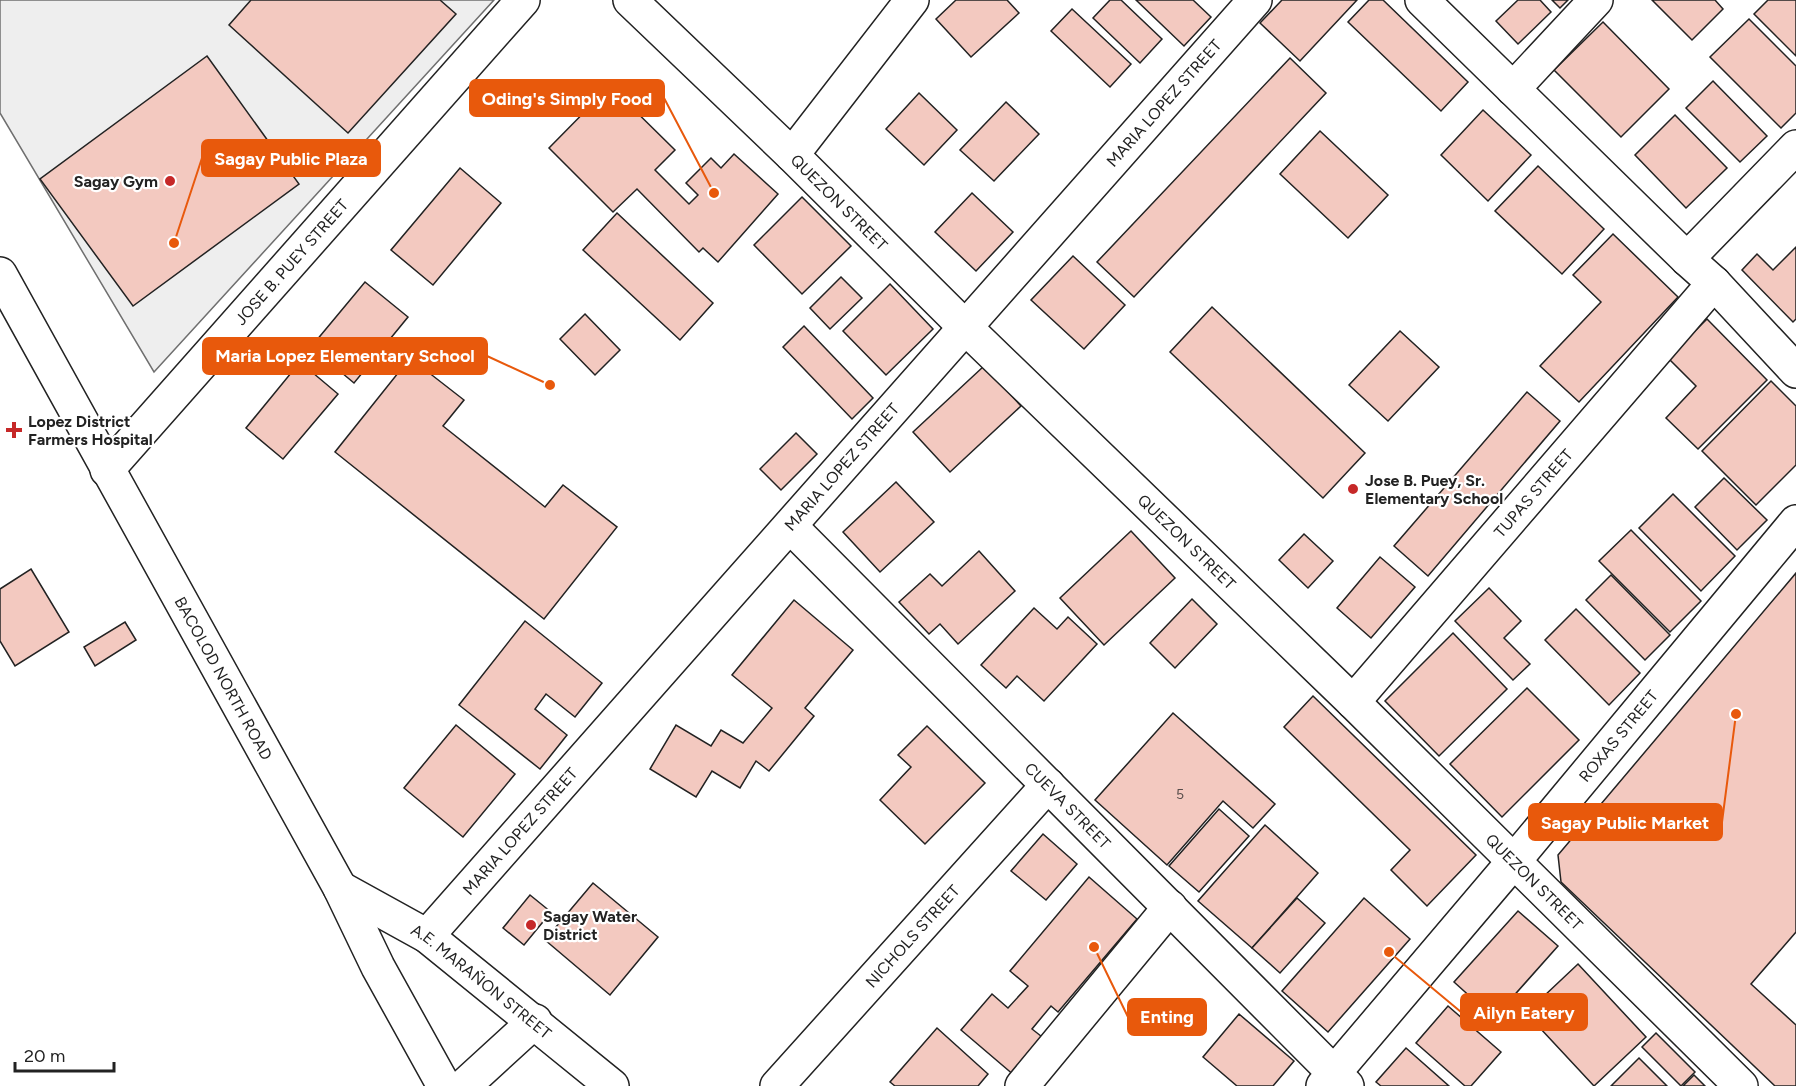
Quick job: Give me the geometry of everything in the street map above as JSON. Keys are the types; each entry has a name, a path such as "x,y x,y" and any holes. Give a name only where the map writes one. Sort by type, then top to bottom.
{"main road":[{"name":"JOSE B. PUEY STREET","path":"107,470 523,0"},
{"name":"QUEZON STREET","path":"630,0 1353,702 1741,1086"},
{"path":"792,155 912,0"},
{"name":"MARIA LOPEZ STREET","path":"427,936 964,326 1256,0"},
{"path":"1422,0 1714,283 1796,371"},
{"path":"1513,89 1596,0"},
{"path":"1687,259 1796,147"},
{"name":"BACOLOD NORTH ROAD","path":"0,274 340,888 378,967 444,1086"},
{"name":"TUPAS STREET","path":"1353,702 1714,283"},
{"name":"ROXAS STREET","path":"1335,1082 1514,861 1796,522"},
{"name":"CUEVA STREET","path":"790,526 1170,907 1335,1082"},
{"name":"NICHOLS STREET","path":"777,1086 1048,785"},
{"name":"A.E. MARAÑON STREET","path":"340,888 427,936 612,1086"},
{"path":"1022,1086 1170,907"},
{"path":"464,1086 535,1022"}],"shaded area":[{"path":"0,0 494,0 154,372 0,113"}],"building":[{"path":"251,0 440,0 456,14 348,133 229,25"},
{"path":"956,0 1007,0 1019,13 971,57 936,19"},
{"path":"1110,0 1121,0 1162,39 1140,63 1093,18"},
{"path":"1136,0 1193,0 1211,17 1184,46"},
{"path":"1282,0 1357,0 1300,61 1260,23"},
{"path":"1369,0 1383,0 1468,82 1441,111 1348,22"},
{"path":"1518,0 1540,0 1551,12 1518,44 1496,21"},
{"path":"1552,0 1568,0 1560,8"},
{"path":"1652,0 1715,0 1723,9 1692,40"},
{"path":"1768,0 1796,0 1796,56 1754,14"},
{"path":"1072,9 1131,64 1110,87 1051,31"},
{"path":"1749,19 1796,66 1796,113 1781,128 1710,57"},
{"path":"1603,22 1669,89 1621,137 1554,70"},
{"name":"Sagay Gym","path":"207,56 299,184 133,306 40,179"},
{"path":"1290,58 1326,93 1134,297 1097,262"},
{"path":"1713,81 1767,136 1740,162 1686,108"},
{"path":"610,86 675,150 655,170 689,204 698,195 686,183 711,158 721,168 734,154 778,194 718,262 703,248 699,252 637,189 613,212 549,148"},
{"path":"919,93 957,130 924,165 886,129"},
{"path":"1006,102 1039,134 994,181 960,150"},
{"path":"1483,110 1531,155 1488,201 1441,155"},
{"path":"1675,115 1727,168 1686,208 1635,155"},
{"path":"1320,131 1388,195 1348,238 1280,174"},
{"path":"1538,166 1604,229 1562,274 1495,211"},
{"path":"460,168 501,203 433,285 391,250"},
{"path":"972,193 1013,232 976,271 935,232"},
{"path":"802,197 851,246 802,294 754,245"},
{"path":"617,213 713,303 680,340 583,250"},
{"path":"1613,234 1678,297 1579,402 1540,366 1601,302 1573,275"},
{"path":"1796,247 1796,319 1793,322 1742,270 1757,254 1773,270"},
{"path":"1073,256 1125,305 1084,349 1031,300"},
{"path":"841,277 862,298 830,329 810,308"},
{"path":"365,282 408,317 354,383 311,347"},
{"path":"890,284 933,329 886,375 843,331"},
{"path":"1212,307 1365,453 1323,498 1170,352"},
{"path":"585,314 620,350 595,375 560,339"},
{"path":"1707,319 1767,380 1698,449 1666,418 1696,386 1668,358"},
{"path":"804,326 873,398 852,419 783,347"},
{"path":"1400,331 1439,367 1388,421 1349,385"},
{"path":"410,358 464,400 443,426 545,507 563,485 617,527 544,619 335,452"},
{"path":"300,362 338,394 283,459 246,428"},
{"path":"984,366 1021,406 950,472 913,432"},
{"path":"1771,381 1796,406 1796,465 1756,505 1702,451"},
{"path":"1527,392 1560,421 1428,576 1394,546"},
{"path":"796,433 817,454 781,490 760,469"},
{"path":"1724,478 1767,520 1737,550 1695,507"},
{"path":"896,482 934,522 880,572 843,532"},
{"path":"1673,494 1735,556 1701,591 1639,528"},
{"path":"1631,530 1701,601 1670,632 1599,561"},
{"path":"1131,531 1175,578 1104,645 1060,598"},
{"path":"1304,534 1333,561 1308,588 1279,560"},
{"path":"979,551 1015,591 958,644 940,624 929,634 899,602 930,574 942,586"},
{"path":"1380,557 1415,587 1371,638 1337,608"},
{"path":"31,569 69,632 15,666 0,641 0,589"},
{"path":"1796,573 1796,932 1751,984 1796,1025 1796,1086 1775,1086 1561,882 1558,855"},
{"path":"1611,575 1670,635 1645,660 1586,600"},
{"path":"1489,588 1521,621 1504,638 1530,664 1513,680 1455,621"},
{"path":"1192,599 1217,624 1175,668 1150,643"},
{"path":"794,600 853,650 805,708 814,716 769,771 756,761 740,788 712,771 696,797 650,769 676,725 711,746 721,730 743,743 772,708 732,675"},
{"path":"1034,608 1057,629 1068,617 1097,644 1044,701 1017,676 1006,688 981,665"},
{"path":"1576,609 1640,673 1609,705 1545,640"},
{"path":"525,621 602,683 575,717 546,694 535,709 567,735 540,769 459,705"},
{"path":"125,622 136,640 95,666 84,647"},
{"path":"1453,633 1507,689 1439,756 1385,701"},
{"path":"1527,688 1579,740 1502,817 1450,764"},
{"path":"1313,696 1476,855 1427,906 1391,870 1410,850 1284,727"},
{"path":"1173,713 1275,804 1253,828 1223,801 1167,865 1095,800"},
{"path":"456,725 515,774 463,837 404,788"},
{"path":"927,726 985,783 925,844 880,800 911,767 898,755"},
{"path":"1219,809 1249,836 1199,892 1169,866"},
{"path":"1265,825 1318,873 1252,948 1198,901"},
{"path":"1043,834 1077,864 1046,900 1011,871"},
{"path":"1089,877 1137,919 1058,1012 1051,1006 1032,1029 1046,1040 1015,1076 961,1030 992,994 1008,1008 1028,986 1010,971"},
{"path":"593,883 658,937 610,995 545,940"},
{"path":"530,895 551,912 524,945 503,928"},
{"path":"1297,898 1325,923 1280,973 1252,948"},
{"path":"1364,898 1410,939 1328,1032 1282,991"},
{"path":"1518,911 1558,946 1494,1018 1454,982"},
{"path":"1578,964 1646,1037 1594,1086 1526,1013"},
{"path":"1448,1006 1501,1052 1471,1086 1465,1086 1416,1043"},
{"path":"1239,1014 1294,1061 1273,1086 1237,1086 1203,1057"},
{"path":"937,1028 988,1074 978,1086 895,1086 890,1082"},
{"path":"1656,1033 1695,1072 1681,1086 1642,1047"},
{"path":"1406,1048 1449,1086 1381,1086 1376,1082"},
{"path":"1639,1058 1667,1086 1611,1086"},
{"path":"1694,1075 1705,1086 1683,1086"}],"place":[{"name":"Sagay Gym","path":"170,181"},
{"name":"Oding's Simply Food","path":"714,193"},
{"name":"Sagay Public Plaza","path":"174,243"},
{"name":"Maria Lopez Elementary School","path":"550,385"},
{"name":"Lopez District Farmers Hospital","path":"14,430"},
{"name":"Jose B. Puey, Sr. Elementary School","path":"1353,489"},
{"name":"Sagay Public Market","path":"1736,714"},
{"name":"Sagay Water District","path":"531,925"},
{"name":"Enting","path":"1094,947"},
{"name":"Ailyn Eatery","path":"1389,952"}]}
